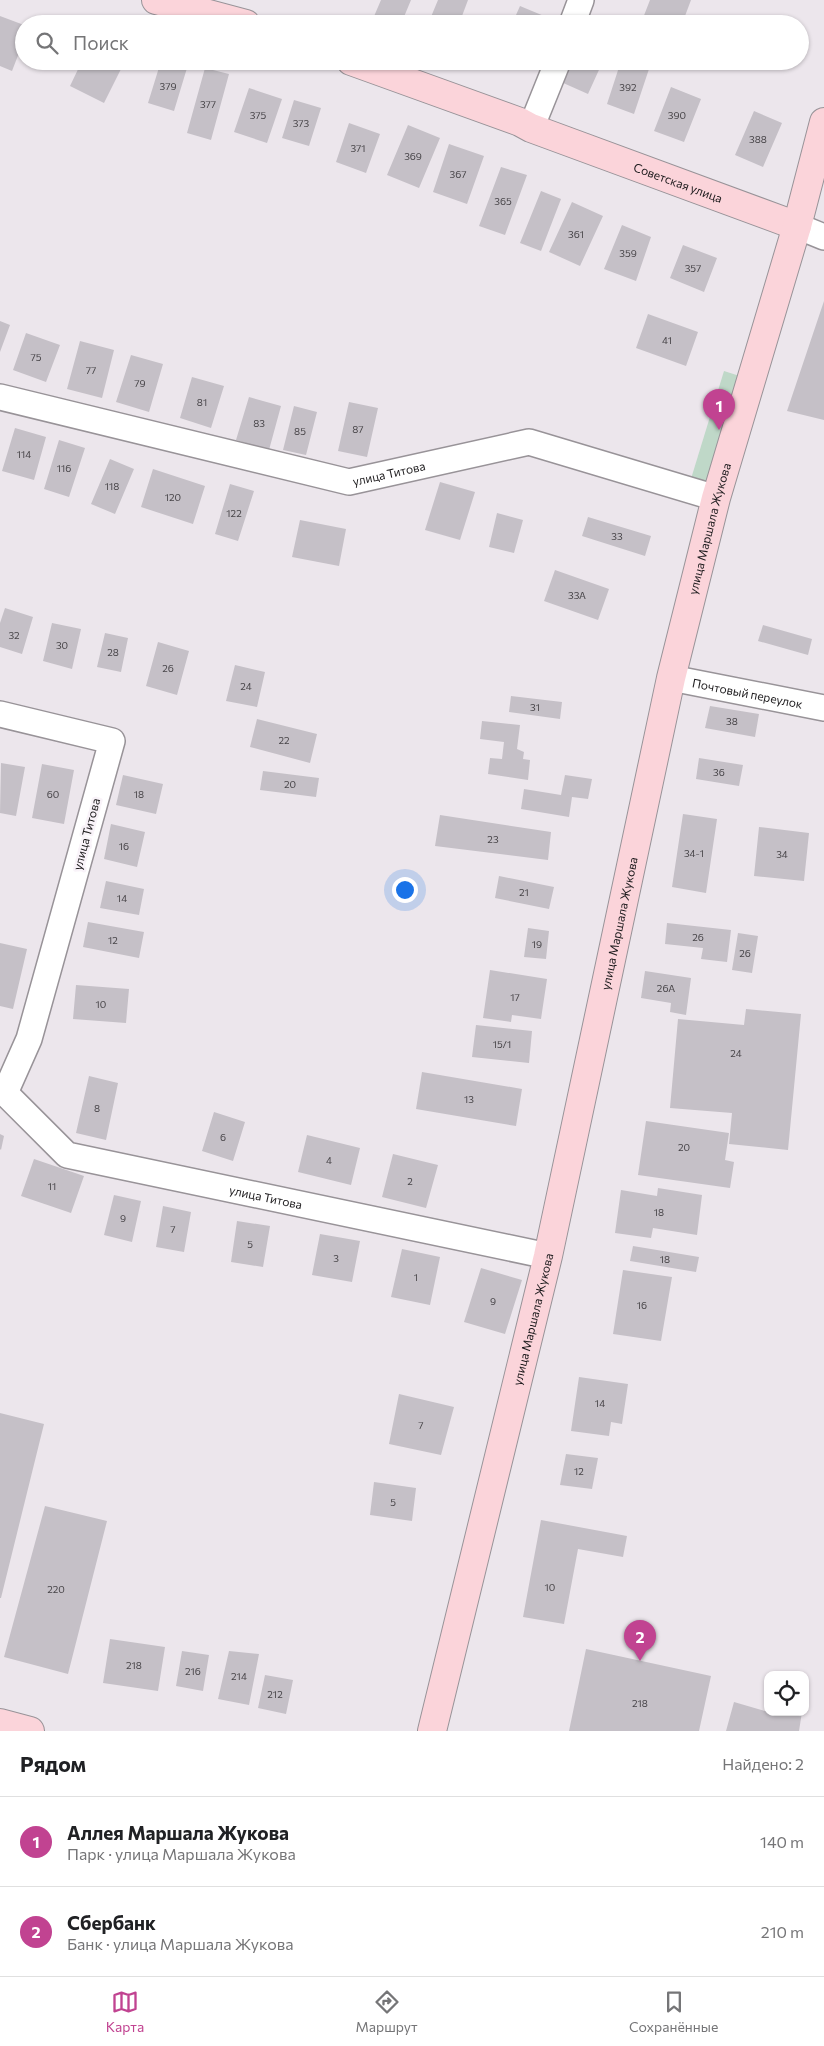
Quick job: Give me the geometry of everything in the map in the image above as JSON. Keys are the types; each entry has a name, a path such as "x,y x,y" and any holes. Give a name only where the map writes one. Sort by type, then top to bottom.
{"street":[{"path":"156,0 212,15"},
{"path":"575,15 581,0"},
{"name":"Советская улица","path":"376,70 520,122 531,128 824,237"},
{"path":"531,128 554,70"},
{"name":"улица Маршала Жукова","path":"432,1731 548,1256 671,678 716,498 797,226 824,122"},
{"name":"улица Титова","path":"0,397 349,482 529,442 716,498"},
{"name":"Почтовый переулок","path":"671,678 824,708"},
{"name":"улица Титова","path":"0,714 112,741 30,1039 2,1091 67,1155 548,1256"},
{"path":"0,1723 30,1731"}],"green space":[{"path":"724,371 746,378 713,490 690,482"}],"building":[{"path":"381,0 411,0 405,15 375,15"},
{"path":"438,0 468,0 462,15 432,15"},
{"path":"650,0 691,0 685,15 644,15"},
{"path":"520,6 542,15 516,15"},
{"path":"0,16 15,22 15,63 12,71 0,66"},
{"path":"78,70 120,70 104,103 70,86"},
{"path":"158,70 186,70 174,111 148,103"},
{"path":"204,70 229,74 211,140 187,133"},
{"path":"567,70 599,70 588,94 561,82"},
{"path":"618,70 649,70 634,114 607,104"},
{"path":"671,87 701,99 684,142 654,131"},
{"path":"249,88 282,99 267,143 234,132"},
{"path":"294,100 321,108 309,146 282,138"},
{"path":"754,111 782,123 763,167 735,155"},
{"path":"349,123 380,134 366,173 336,162"},
{"path":"408,125 440,138 419,188 387,175"},
{"path":"449,144 484,156 467,204 433,192"},
{"path":"501,167 527,175 505,235 479,226"},
{"path":"541,191 561,199 541,251 520,243"},
{"path":"572,202 603,216 580,266 549,252"},
{"path":"622,225 651,237 636,281 604,269"},
{"path":"683,245 717,258 704,292 670,278"},
{"path":"824,301 824,420 787,411"},
{"path":"648,314 698,332 686,366 636,348"},
{"path":"0,321 10,325 0,352"},
{"path":"26,333 60,345 46,382 13,370"},
{"path":"80,341 114,350 102,398 67,389"},
{"path":"131,355 163,364 149,412 116,402"},
{"path":"192,377 224,386 211,428 180,418"},
{"path":"249,397 281,406 269,450 236,440"},
{"path":"349,402 378,408 367,457 338,451"},
{"path":"294,406 317,412 306,455 283,450"},
{"path":"15,428 46,437 34,480 2,471"},
{"path":"59,440 85,448 69,497 44,489"},
{"path":"110,459 134,469 115,514 91,504"},
{"path":"153,469 205,486 193,524 141,507"},
{"path":"440,482 475,492 460,540 425,530"},
{"path":"230,484 254,491 238,541 215,534"},
{"path":"497,513 523,520 514,553 489,547"},
{"path":"588,517 651,536 645,556 582,536"},
{"path":"300,520 346,529 339,566 292,557"},
{"path":"555,570 609,589 598,620 544,601"},
{"path":"5,608 33,617 22,654 0,647 0,623"},
{"path":"52,623 81,629 72,669 43,661"},
{"path":"763,625 812,639 808,655 758,641"},
{"path":"105,633 128,638 121,672 97,667"},
{"path":"158,642 189,651 177,695 146,686"},
{"path":"235,665 265,672 257,707 226,701"},
{"path":"511,696 562,702 560,719 509,712"},
{"path":"710,706 759,714 755,737 705,728"},
{"path":"257,719 317,734 310,763 250,747"},
{"path":"482,721 520,725 517,749 524,752 523,759 530,760 528,780 488,774 490,758 502,759 504,742 480,739"},
{"path":"699,758 743,765 739,786 696,779"},
{"path":"1,763 25,767 16,816 0,813"},
{"path":"42,764 74,770 64,824 32,818"},
{"path":"263,771 319,778 316,797 260,790"},
{"path":"123,775 163,784 156,814 116,805"},
{"path":"565,775 592,779 588,799 572,797 569,817 521,809 524,789 561,795"},
{"path":"683,814 717,819 706,893 672,887"},
{"path":"440,815 551,832 548,860 435,846"},
{"path":"111,824 145,832 137,867 104,859"},
{"path":"759,827 809,833 804,881 754,876"},
{"path":"499,876 554,887 549,909 495,898"},
{"path":"106,881 144,889 139,915 100,908"},
{"path":"88,922 144,932 139,958 83,947"},
{"path":"667,923 731,930 727,962 701,959 703,948 665,944"},
{"path":"528,928 549,931 546,959 524,957"},
{"path":"738,933 758,936 752,973 732,970"},
{"path":"0,943 27,949 13,1009 0,1006"},
{"path":"490,970 547,979 541,1019 512,1015 511,1022 483,1018"},
{"path":"645,971 691,978 686,1015 670,1012 671,1003 641,998"},
{"path":"76,985 129,989 126,1023 73,1019"},
{"path":"746,1009 801,1014 788,1150 729,1144 732,1113 670,1108 678,1019 744,1025"},
{"path":"476,1025 532,1031 529,1063 472,1057"},
{"path":"422,1072 522,1089 516,1126 416,1109"},
{"path":"89,1076 118,1083 106,1140 76,1133"},
{"path":"214,1112 245,1122 233,1161 202,1151"},
{"path":"646,1121 729,1133 725,1160 734,1162 730,1188 638,1175"},
{"path":"0,1134 4,1136 1,1150 0,1149"},
{"path":"307,1135 360,1148 351,1185 298,1172"},
{"path":"393,1154 438,1165 426,1208 382,1197"},
{"path":"34,1159 84,1176 71,1213 21,1196"},
{"path":"658,1188 702,1195 697,1235 653,1228 651,1238 615,1233 621,1190 657,1196"},
{"path":"114,1195 141,1201 132,1242 104,1235"},
{"path":"163,1206 191,1212 184,1252 156,1247"},
{"path":"237,1221 270,1226 263,1267 231,1262"},
{"path":"320,1234 360,1241 352,1282 312,1275"},
{"path":"633,1246 699,1257 696,1272 630,1261"},
{"path":"402,1249 440,1257 430,1305 391,1297"},
{"path":"481,1268 522,1280 505,1334 464,1322"},
{"path":"623,1270 672,1277 661,1341 613,1334"},
{"path":"579,1377 628,1384 622,1424 611,1422 609,1436 571,1431"},
{"path":"399,1394 454,1407 441,1455 389,1444"},
{"path":"0,1413 44,1424 1,1598 0,1598"},
{"path":"566,1454 598,1458 592,1489 560,1485"},
{"path":"374,1482 416,1488 412,1521 370,1515"},
{"path":"45,1506 107,1521 68,1674 4,1657"},
{"path":"541,1520 627,1536 623,1557 578,1549 564,1624 523,1617"},
{"path":"110,1639 165,1647 158,1691 103,1683"},
{"path":"586,1649 711,1676 699,1731 569,1731"},
{"path":"182,1651 209,1655 203,1691 176,1686"},
{"path":"229,1651 259,1654 249,1705 218,1699"},
{"path":"265,1675 293,1680 286,1714 258,1708"},
{"path":"734,1702 764,1711 764,1716 801,1716 799,1731 726,1731"}],"place":[{"name":"Аллея Маршала Жукова","path":"719,430"},
{"name":"Сбербанк","path":"640,1661"}]}
